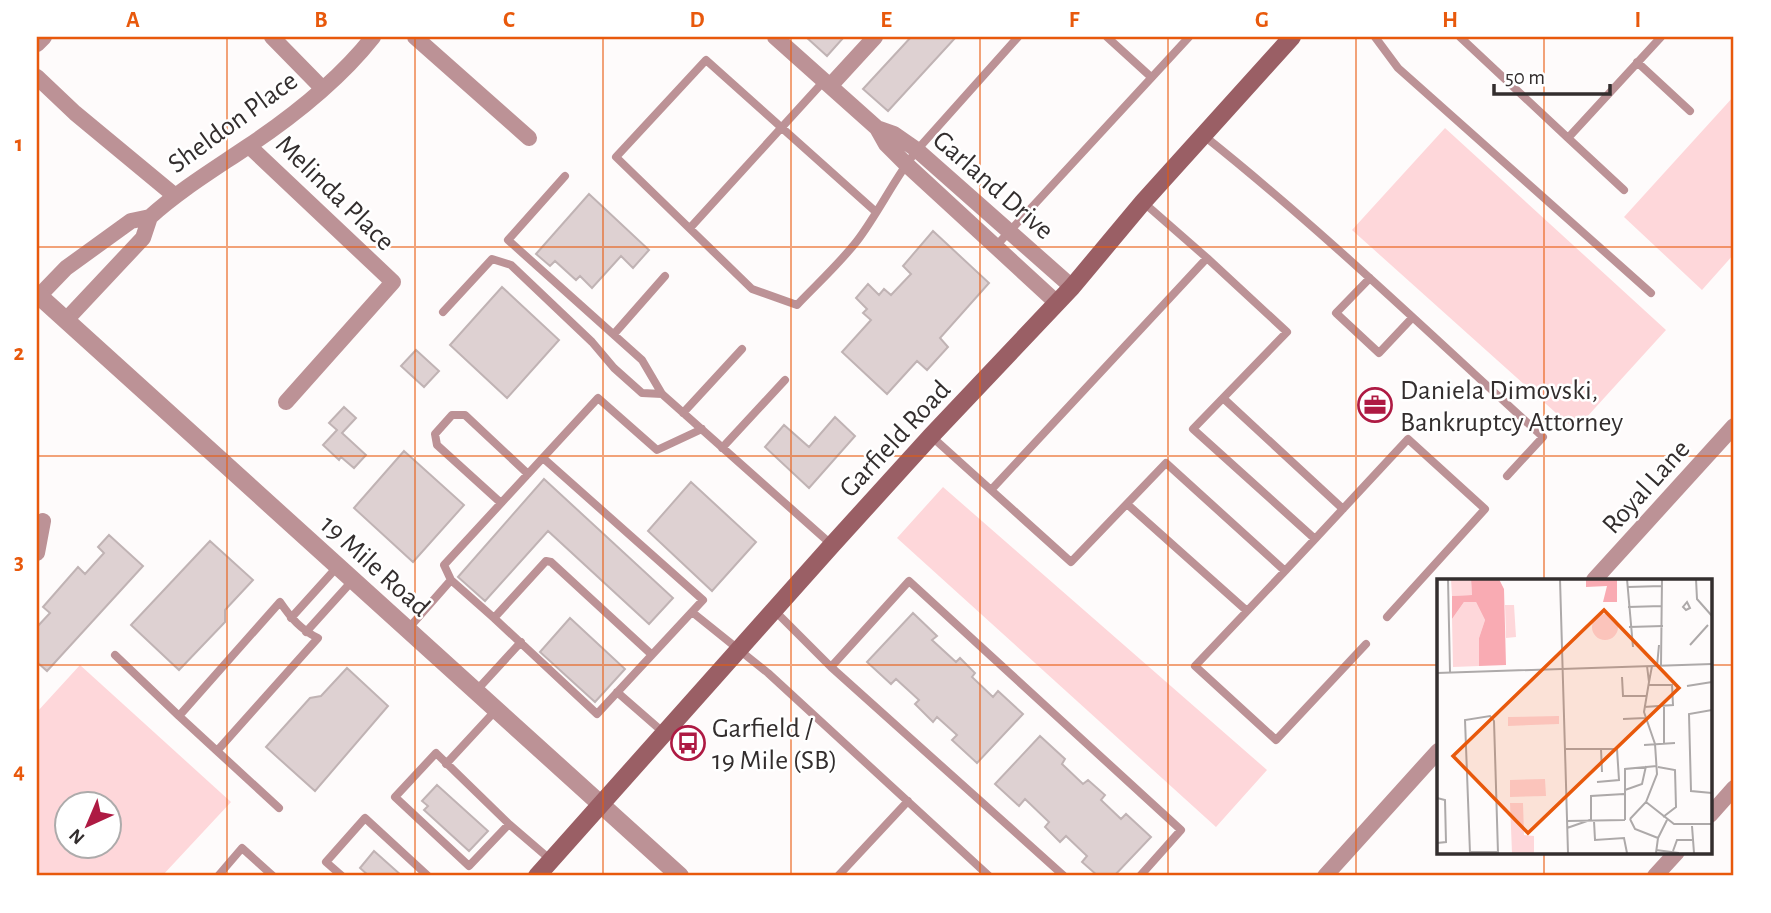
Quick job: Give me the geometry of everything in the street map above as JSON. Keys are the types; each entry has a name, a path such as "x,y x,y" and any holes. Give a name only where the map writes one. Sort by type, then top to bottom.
{"main road":[{"name":"Garfield Road","path":"537,876 773,609 1072,287 1143,202 1292,37"}],"street":[{"path":"37,44 44,37"},
{"path":"272,37 323,89"},
{"name":"Sheldon Place","path":"66,320 143,238 150,217 174,195 249,146 323,89 373,37"},
{"path":"415,37 529,138"},
{"name":"Garland Drive","path":"775,37 877,128 886,144 906,164 1057,303"},
{"path":"827,83 875,37"},
{"path":"37,76 75,113 174,195"},
{"name":"Garland Drive","path":"877,128 894,134 917,150 1072,287"},
{"name":"Melinda Place","path":"249,146 393,282 286,402"},
{"name":"Sheldon Place","path":"38,295 66,268 131,221 150,217"},
{"name":"19 Mile Road","path":"38,295 680,876"},
{"name":"Royal Lane","path":"1595,579 1734,426"},
{"path":"37,553 43,522"},
{"path":"1325,876 1437,752"},
{"path":"1712,813 1734,788"},
{"path":"1655,876 1676,853"}],"lane":[{"path":"876,212 706,60 616,157 752,289 797,304 856,242 876,212 906,164 917,150 1018,37"},
{"path":"1107,37 1151,77"},
{"path":"996,246 1189,37"},
{"path":"1375,37 1398,68 1651,293"},
{"path":"1460,37 1624,190"},
{"path":"1568,138 1661,37"},
{"path":"1637,62 1690,111"},
{"path":"690,228 827,83"},
{"path":"1203,135 1252,174 1370,278 1543,437 1507,476"},
{"path":"565,176 508,240 642,360 662,394 832,545"},
{"path":"1143,202 1286,332 1193,429 1315,539"},
{"path":"991,490 1207,258"},
{"path":"443,312 492,259 511,265 642,393 662,394"},
{"path":"614,334 665,276"},
{"path":"1370,278 1336,313 1370,345 1379,353 1412,317"},
{"path":"683,413 743,349"},
{"path":"722,448 785,380"},
{"path":"543,458 703,600 597,714 451,580 444,565 598,398 657,450 702,429"},
{"path":"1223,398 1343,509"},
{"path":"501,503 437,445 435,434 452,415 465,415 528,474"},
{"path":"931,436 1071,562 1166,463 1285,570"},
{"path":"1366,643 1276,740 1195,666 1408,439 1485,509 1387,617"},
{"path":"1127,504 1247,611"},
{"path":"494,618 546,561 551,562 651,654"},
{"path":"291,618 338,566"},
{"path":"306,632 354,580"},
{"path":"408,629 451,580"},
{"path":"831,667 909,581 1181,830 1140,876"},
{"path":"179,716 280,602 291,618 306,632 318,638 217,751"},
{"path":"773,609 831,667 1063,876"},
{"path":"692,612 768,673 989,876"},
{"path":"476,691 521,642"},
{"path":"115,656 279,808"},
{"path":"617,692 664,733"},
{"path":"446,764 496,710"},
{"path":"509,824 469,866 395,797 436,753 509,824 552,861"},
{"path":"838,876 908,801"},
{"path":"342,876 326,862 365,818 428,876"},
{"path":"218,876 242,848 273,876"}],"shaded area":[{"path":"1734,96 1734,254 1702,290 1624,217"},
{"path":"1445,128 1666,330 1575,430 1352,230"},
{"path":"943,487 1267,770 1216,827 897,538"},
{"path":"80,665 231,802 162,876 37,876 37,712"}],"building":[{"path":"806,37 844,37 827,56"},
{"path":"911,37 956,37 888,111 863,89"},
{"path":"589,194 649,250 633,268 621,256 592,288 580,276 576,280 555,261 550,266 536,254"},
{"path":"933,231 989,283 940,338 948,347 927,370 917,361 887,394 842,352 871,320 863,313 867,309 856,298 868,284 879,295 884,289 891,295 911,274 903,266"},
{"path":"502,287 559,340 507,398 450,345"},
{"path":"416,350 439,371 424,387 401,366"},
{"path":"344,407 356,418 342,433 366,455 354,468 341,457 339,460 323,445 337,430 329,423"},
{"path":"835,417 855,436 809,488 765,447 784,425 809,447"},
{"path":"404,451 464,505 413,562 354,508"},
{"path":"544,479 673,598 649,624 548,531 485,601 458,577"},
{"path":"691,482 756,542 712,591 648,531"},
{"path":"109,535 143,566 47,671 37,662 37,627 50,613 43,607 78,567 85,574 104,553 98,547"},
{"path":"210,541 253,580 225,610 225,622 179,670 131,625"},
{"path":"913,613 937,636 932,640 956,662 960,658 975,673 972,677 993,697 998,691 1023,714 977,763 952,740 957,735 937,717 933,722 915,704 919,700 896,679 891,684 867,662"},
{"path":"570,618 625,669 595,702 540,652"},
{"path":"347,668 388,706 315,791 266,747 310,698 321,696"},
{"path":"1040,736 1065,759 1062,764 1083,784 1088,780 1105,795 1101,800 1121,819 1126,814 1151,837 1114,876 1098,876 1082,862 1087,856 1066,836 1060,842 1045,827 1049,822 1025,799 1019,806 995,784"},
{"path":"437,785 488,831 469,851 424,810 428,806 422,801"},
{"path":"374,851 402,876 369,876 360,868"}],"place":[{"name":"Daniela Dimovski, Bankruptcy Attorney","path":"1375,405"},
{"name":"Garfield / 19 Mile (SB)","path":"688,743"}]}
